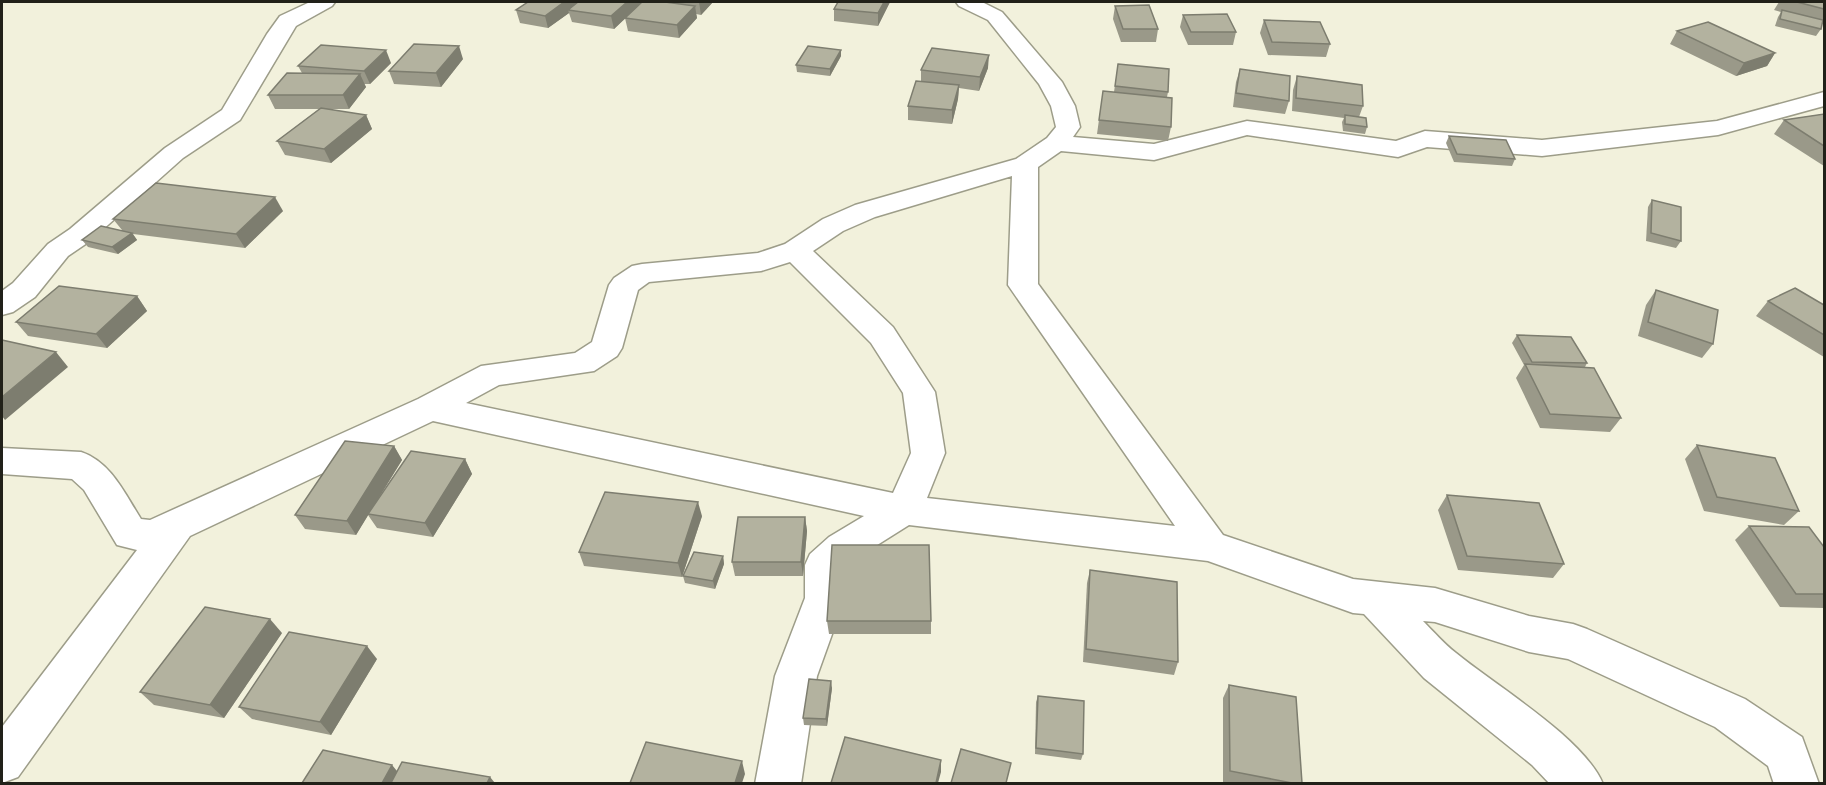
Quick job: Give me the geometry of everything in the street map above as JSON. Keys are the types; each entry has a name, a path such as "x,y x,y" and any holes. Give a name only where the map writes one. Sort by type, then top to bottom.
{"street":[{"path":"2,305 24,290 58,250 80,236 174,153 231,115 278,34 288,21 325,2"},
{"path":"2,461 81,466 97,480 130,534 151,535 430,408 492,374 583,363 606,348 624,285 642,273 761,262 795,250 833,225 865,211 1025,164 1056,143 1068,127 1063,106 1050,82 995,16 966,2"},
{"path":"1056,143 1154,152 1247,128 1398,149 1425,139 1542,148 1718,128 1824,99"},
{"path":"1025,164 1023,285 1210,546"},
{"path":"778,783 796,676 825,598 824,566 842,548 904,510 928,453 919,392 882,335 795,250"},
{"path":"430,408 904,510 1210,546 1353,596 1435,605 1529,634 1573,642 1730,713 1786,752 1797,783"},
{"path":"2,762 177,525"},
{"path":"1375,598 1439,665 1548,750 1581,783"}],"building":[{"path":"528,2 564,2 545,16 516,10"},
{"path":"578,2 627,2 611,16 568,10"},
{"path":"642,2 695,6 677,25 625,18"},
{"path":"838,2 884,2 878,13 834,9"},
{"path":"1797,2 1824,2 1824,9"},
{"path":"1149,5 1158,29 1123,29 1115,6"},
{"path":"1782,10 1823,20 1821,29 1780,19"},
{"path":"1227,14 1236,32 1191,32 1183,15"},
{"path":"1264,20 1320,22 1330,44 1272,42"},
{"path":"1708,22 1775,53 1744,63 1677,31"},
{"path":"414,44 459,46 436,73 389,71"},
{"path":"321,45 386,50 364,71 298,66"},
{"path":"808,46 841,50 830,69 796,65"},
{"path":"932,48 989,55 980,77 921,70"},
{"path":"1118,64 1169,69 1168,92 1115,86"},
{"path":"1240,69 1290,76 1289,101 1236,93"},
{"path":"287,73 360,74 343,95 268,95"},
{"path":"1297,76 1362,85 1363,106 1296,98"},
{"path":"916,81 959,85 952,110 908,106"},
{"path":"1103,91 1172,98 1171,127 1099,120"},
{"path":"321,108 366,115 324,149 277,141"},
{"path":"1824,114 1824,146 1784,120"},
{"path":"1345,115 1366,118 1367,127 1345,124"},
{"path":"1449,136 1506,140 1515,159 1457,154"},
{"path":"156,183 275,197 236,234 113,219"},
{"path":"1652,200 1681,207 1681,241 1651,233"},
{"path":"101,226 132,233 112,247 82,240"},
{"path":"59,286 137,296 96,334 16,322"},
{"path":"1795,288 1824,305 1824,335 1768,301"},
{"path":"1656,290 1718,310 1713,344 1648,322"},
{"path":"1517,335 1571,337 1587,363 1532,362"},
{"path":"2,340 56,352 2,397"},
{"path":"1525,364 1594,368 1621,418 1550,414"},
{"path":"345,441 394,446 347,521 295,515"},
{"path":"1697,445 1775,458 1799,511 1717,497"},
{"path":"411,451 465,459 425,523 368,514"},
{"path":"605,492 698,502 678,563 579,552"},
{"path":"1447,495 1539,503 1564,564 1467,556"},
{"path":"738,517 805,517 801,562 732,562"},
{"path":"1749,526 1809,527 1824,547 1824,594 1796,594"},
{"path":"832,545 929,545 931,621 827,621"},
{"path":"694,552 723,556 713,581 683,576"},
{"path":"1090,570 1177,582 1178,662 1086,649"},
{"path":"205,607 270,619 210,705 140,692"},
{"path":"289,632 367,646 320,722 239,707"},
{"path":"809,679 831,681 826,719 803,718"},
{"path":"1229,685 1296,697 1302,783 1230,771"},
{"path":"1038,696 1084,701 1083,754 1036,748"},
{"path":"845,737 941,760 936,783 831,783"},
{"path":"646,742 742,761 735,783 630,783"},
{"path":"961,749 1011,763 1006,783 951,783"},
{"path":"323,750 392,765 382,783 302,783"},
{"path":"402,762 490,777 487,783 391,783"}]}
